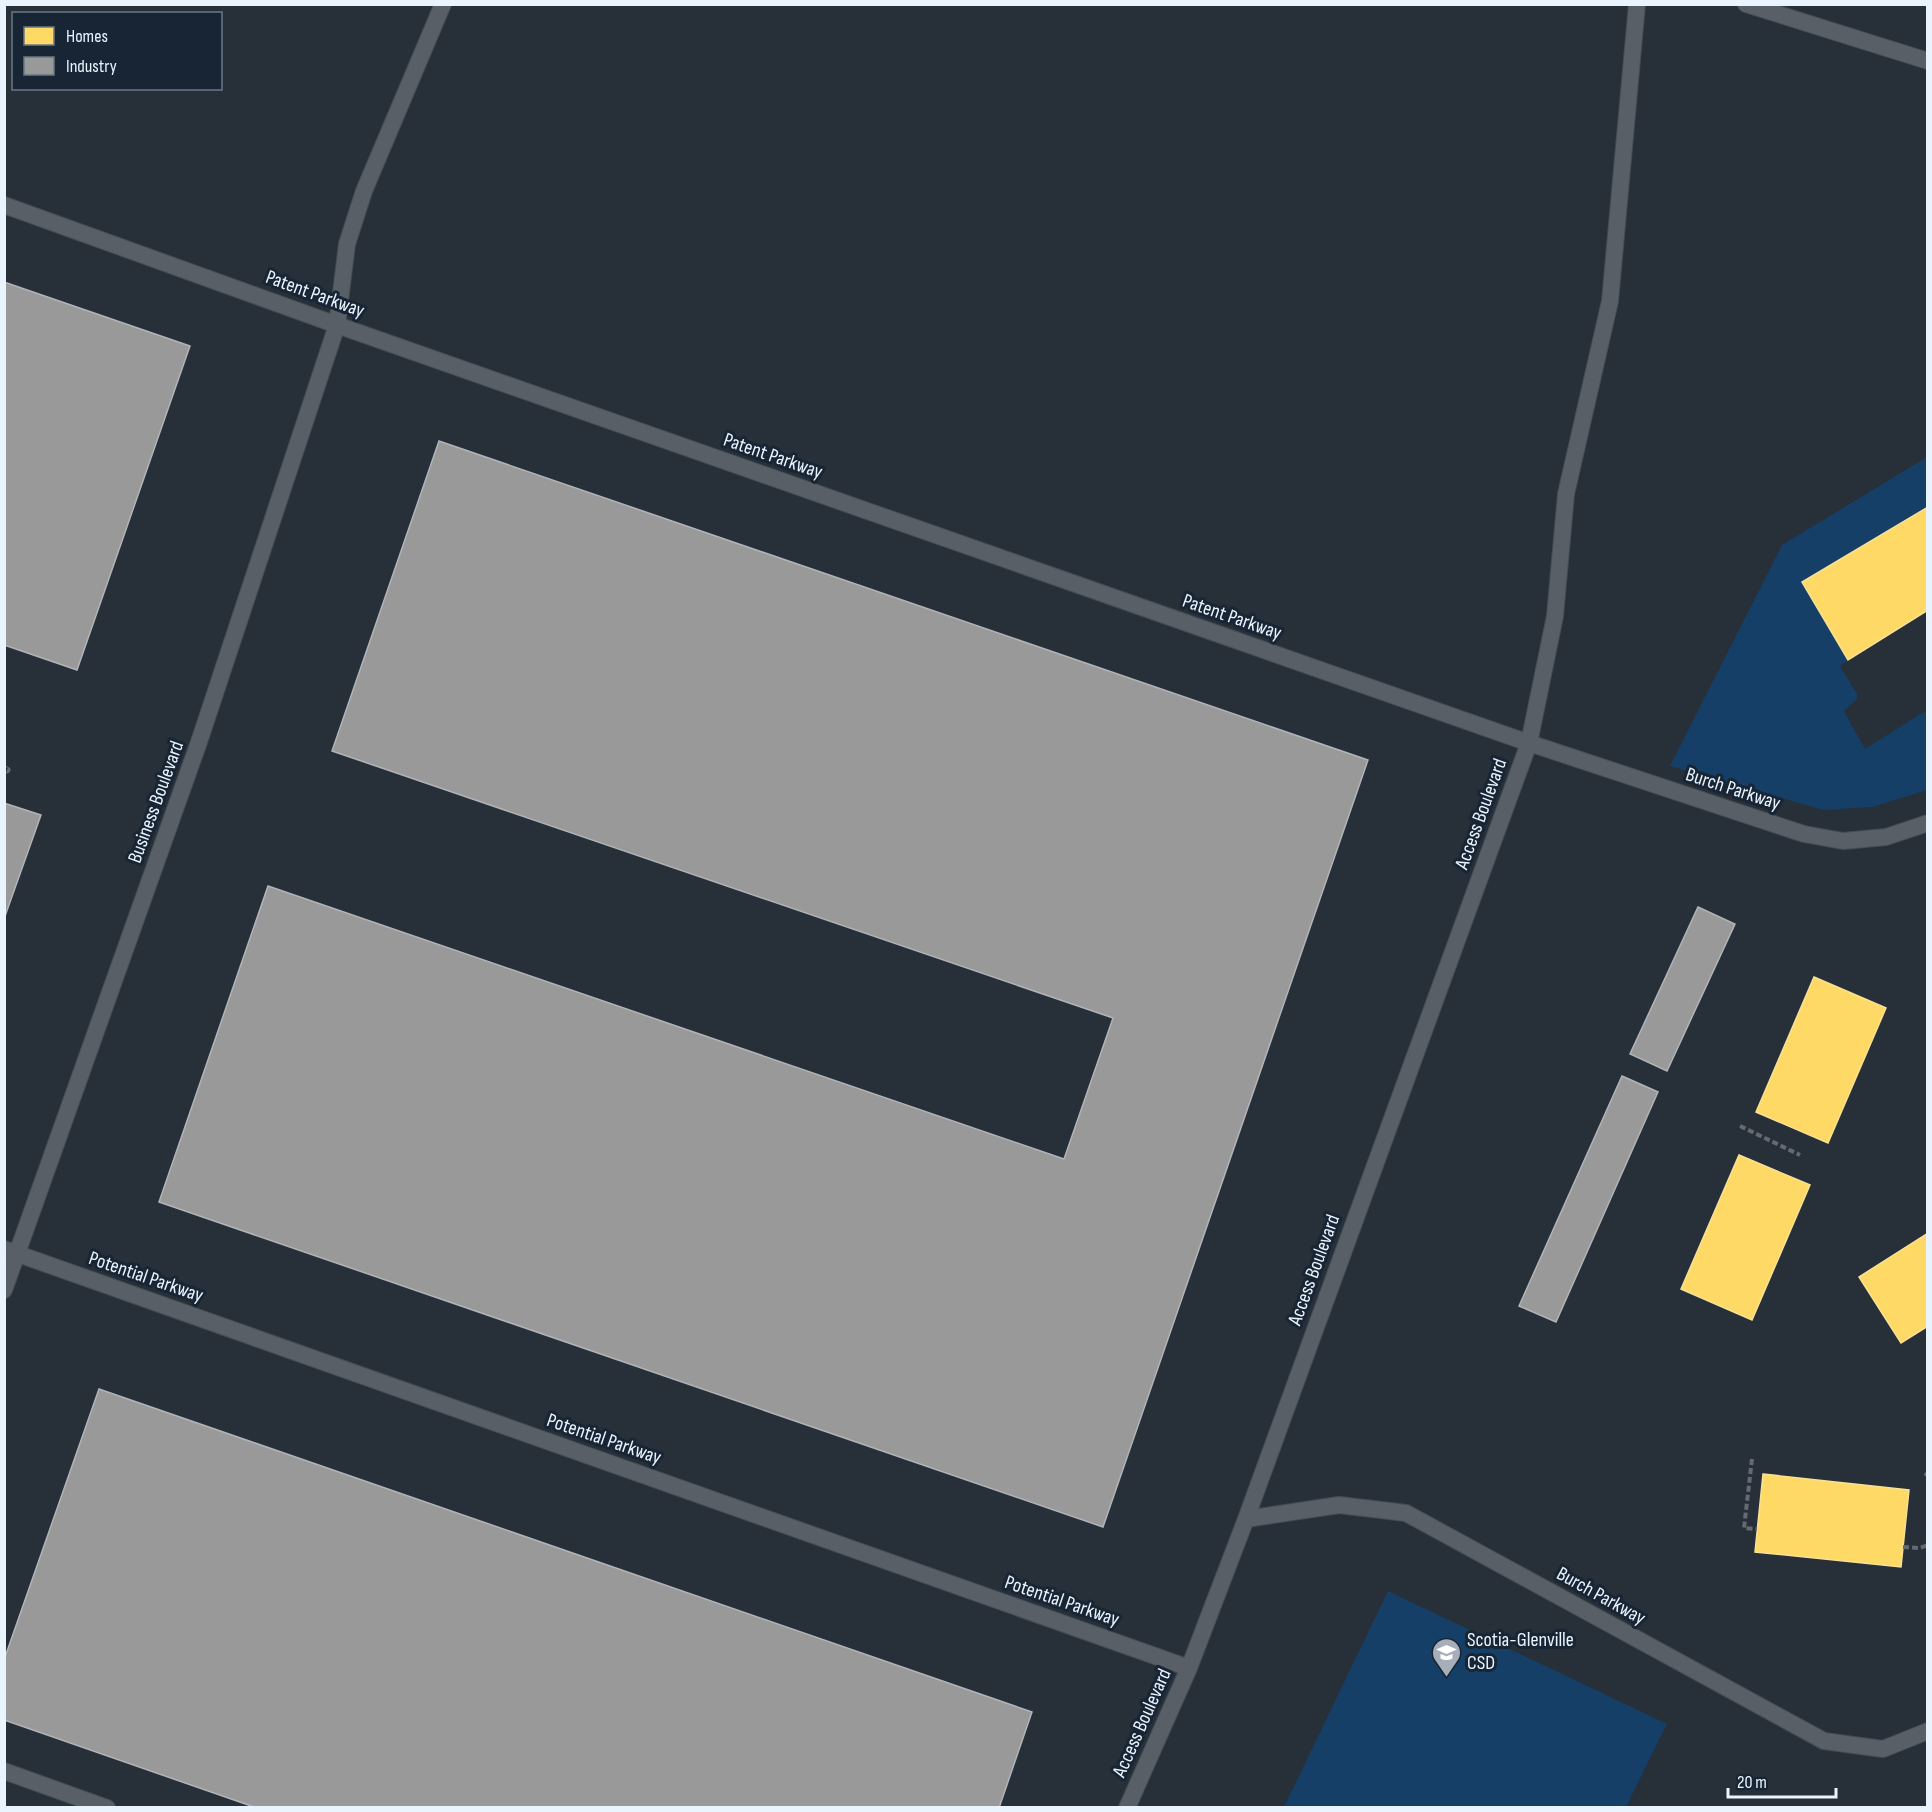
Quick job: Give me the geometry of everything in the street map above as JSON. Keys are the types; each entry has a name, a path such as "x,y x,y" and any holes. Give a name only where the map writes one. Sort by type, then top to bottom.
{"lane":[{"name":"Business Boulevard","path":"4,1290 11,1251 199,742 337,325 347,244 364,191 443,4"},
{"name":"Access Boulevard","path":"1127,1808 1189,1668 1246,1519 1529,743 1555,616 1566,494 1610,301 1637,4"},
{"path":"1746,4 1928,61"},
{"name":"Patent Parkway","path":"4,205 337,325 1529,743"},
{"name":"Burch Parkway","path":"1529,743 1793,830 1833,839 1843,841 1886,837 1928,823"},
{"name":"Potential Parkway","path":"11,1251 1189,1668"},
{"name":"Burch Parkway","path":"1246,1519 1338,1505 1406,1513 1824,1741 1883,1749 1928,1731"},
{"path":"4,1772 107,1808"}],"path":[{"path":"1740,1126 1800,1155"},
{"path":"1752,1459 1744,1528 1757,1529"},
{"path":"1903,1547 1920,1548 1928,1545"}],"shaded area":[{"path":"1927,457 1927,507 1802,582 1848,660 1840,666 1857,694 1857,699 1844,711 1865,749 1927,712 1927,790 1872,807 1823,810 1670,766 1782,545"},
{"path":"1388,1591 1667,1724 1626,1807 1284,1807"}],"building: Homes":[{"path":"1928,507 1928,610 1848,660 1802,582"},
{"path":"1814,977 1886,1008 1828,1143 1756,1112"},
{"path":"1739,1155 1810,1185 1752,1320 1681,1289"},
{"path":"1928,1233 1928,1326 1901,1343 1859,1277"},
{"path":"1763,1474 1909,1490 1901,1567 1755,1552"}],"building: Industry":[{"path":"4,282 190,346 77,670 4,645"},
{"path":"439,441 1368,760 1103,1527 159,1202 268,886 1064,1159 1113,1018 332,751"},
{"path":"4,803 41,815 4,919"},
{"path":"1698,907 1735,924 1667,1071 1630,1054"},
{"path":"1622,1076 1658,1092 1556,1322 1519,1306"},
{"path":"99,1389 1032,1712 999,1808 257,1808 4,1720 4,1660"}],"place":[{"name":"Scotia-Glenville CSD","path":"1446,1678"}]}
